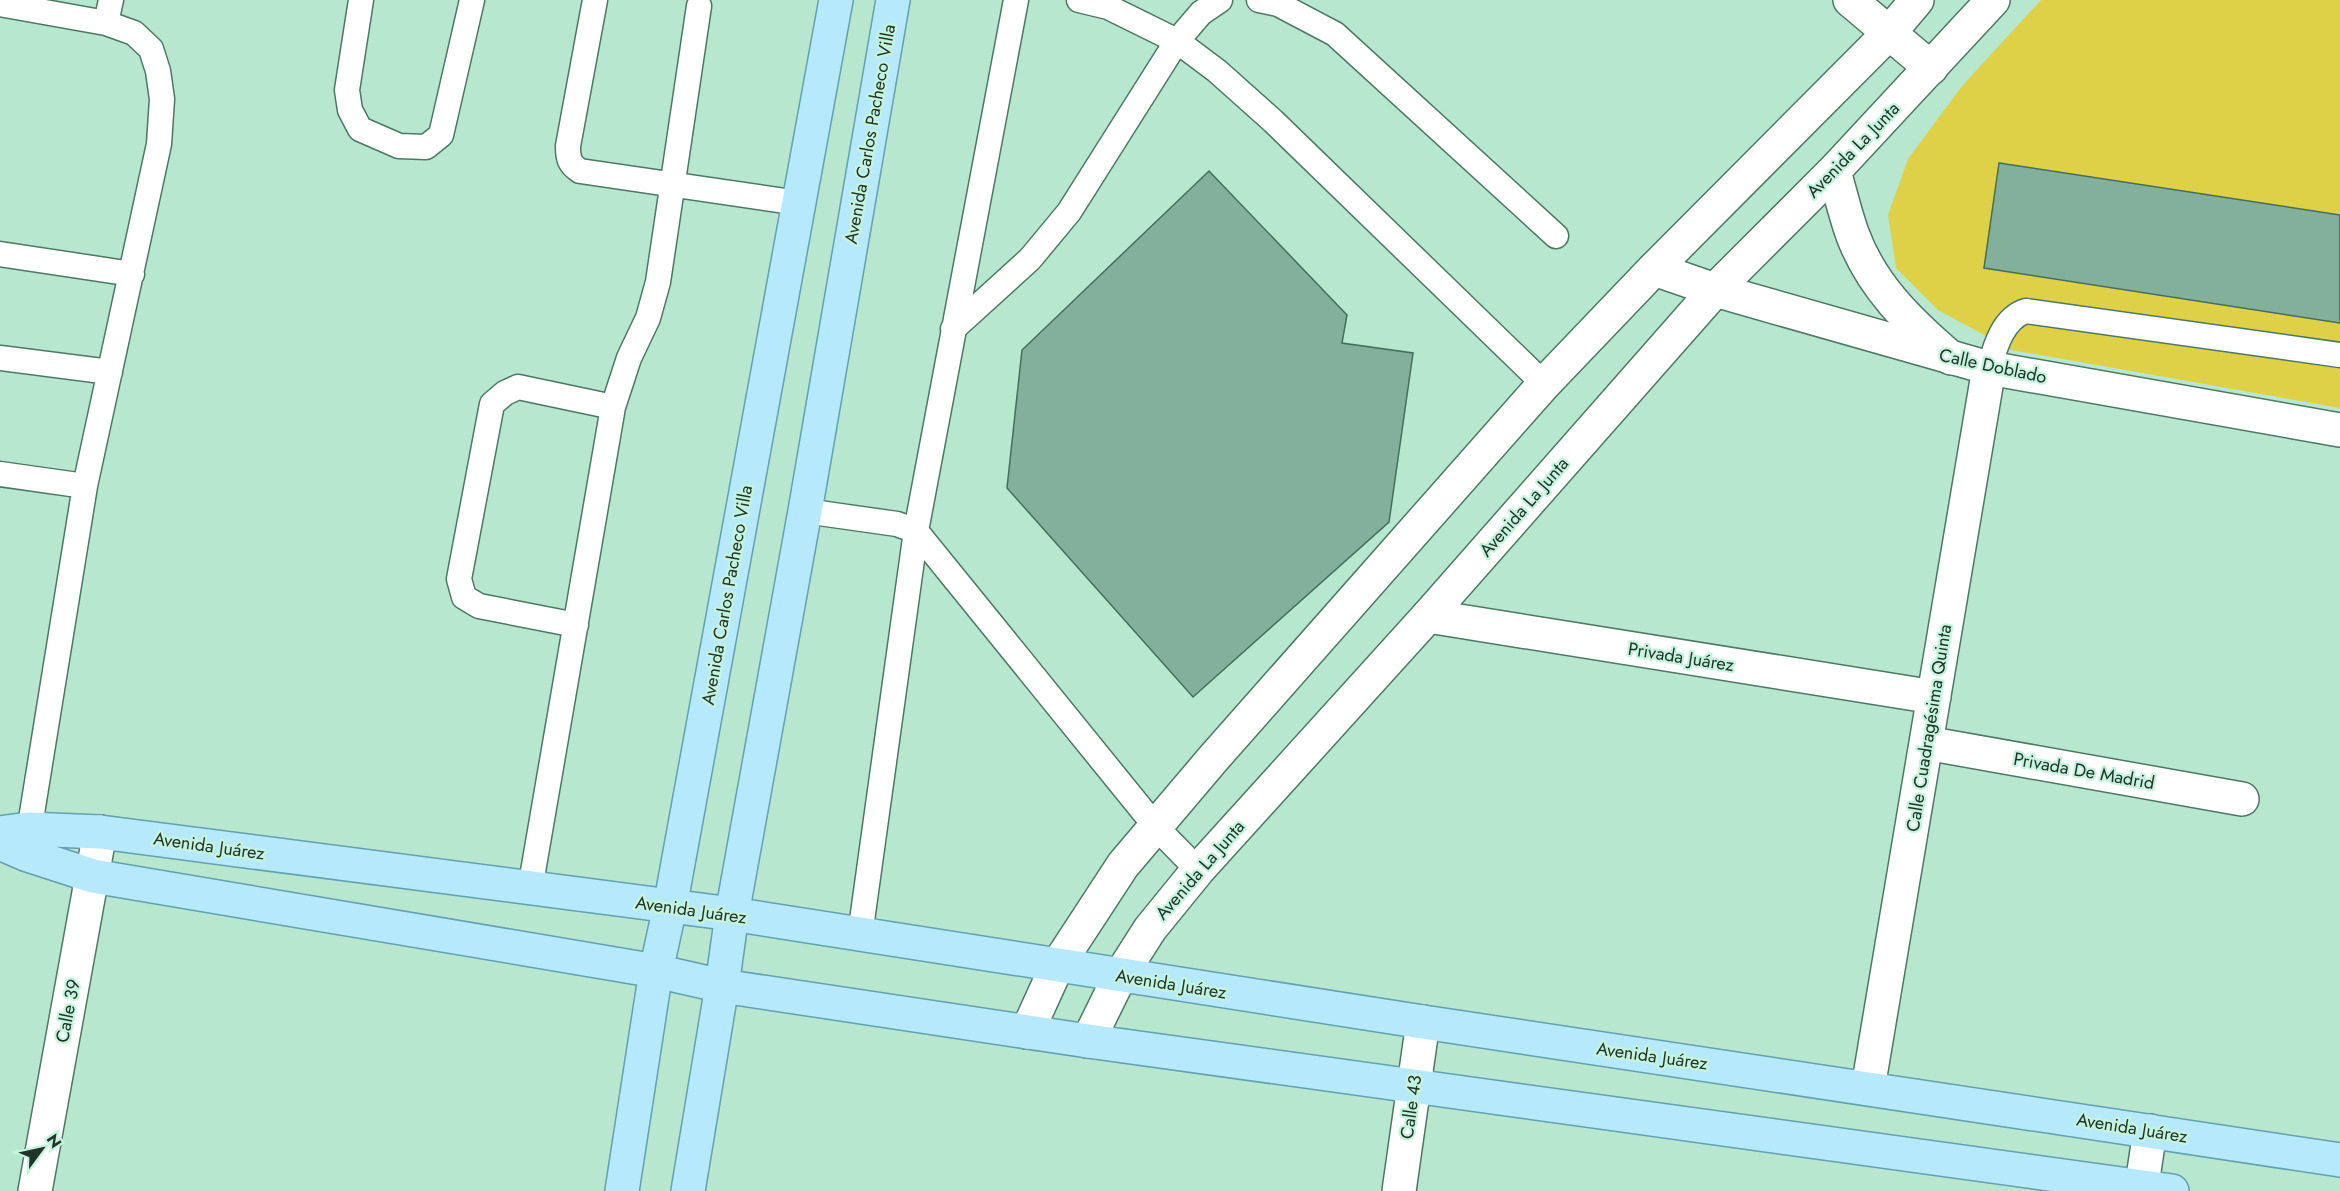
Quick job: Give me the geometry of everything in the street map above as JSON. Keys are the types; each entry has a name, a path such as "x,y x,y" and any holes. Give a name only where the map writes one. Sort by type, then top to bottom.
{"main road":[{"name":"Avenida Carlos Pacheco Villa","path":"622,1191 656,971 670,907 836,0"},
{"name":"Avenida Carlos Pacheco Villa","path":"688,1191 732,914 805,511 893,0"},
{"name":"Avenida Juárez","path":"14,840 100,832 732,914 1423,1023 2340,1160"},
{"path":"14,840 93,876 656,971 722,986 1088,1041 2152,1189"}],"street":[{"path":"1850,0 1931,68"},
{"path":"1027,1032 1057,966 1123,865 1212,760 1544,384 1654,269 1889,33 1917,0"},
{"name":"Avenida La Junta","path":"1088,1041 1120,976 1150,929 1198,870 1428,616 1715,290 1834,171 1994,0"},
{"path":"1834,171 1853,235 1874,277 1891,301 1916,328 1951,358"},
{"name":"Calle Doblado","path":"1654,269 1715,290 1989,368 2340,430"},
{"name":"Calle Cuadragésima Quinta","path":"1868,1088 1989,368"},
{"name":"Privada Juárez","path":"1428,616 1934,697"},
{"name":"Privada De Madrid","path":"1926,743 2242,799"},
{"name":"Calle 39","path":"35,1191 100,832"},
{"name":"Calle 43","path":"1399,1191 1423,1023"},
{"path":"2150,1131 2152,1189"}],"lane":[{"path":"361,0 347,90 350,110 360,129 399,146 426,147 441,135 472,0"},
{"path":"595,0 568,146 570,163 580,171 799,203"},
{"path":"860,935 916,531 1016,0"},
{"path":"1079,0 1108,7 1177,41 1217,71 1273,121 1544,384"},
{"path":"953,329 1030,260 1059,226 1177,41 1201,13 1220,0"},
{"path":"1259,0 1278,4 1335,33 1556,236"},
{"path":"0,2 109,12 151,49 158,71 162,99 159,144 85,486 14,840"},
{"path":"530,889 613,407 629,358 648,318 658,282 699,6"},
{"path":"0,254 132,274"},
{"path":"1989,368 2000,337 2013,318 2026,311 2340,354"},
{"path":"0,358 110,372"},
{"path":"576,625 479,606 464,597 459,579 492,404 505,393 518,387 613,407"},
{"path":"0,474 85,486"},
{"path":"805,511 897,524 916,531 1156,827 1198,870"}],"shaded area":[{"path":"2041,0 2340,0 2340,408 2012,350 1938,310 1896,268 1888,215 1908,159 1962,86"}],"building":[{"path":"1999,163 2340,215 2340,323 1984,268"},
{"path":"1209,171 1347,315 1342,343 1413,353 1389,522 1193,697 1007,488 1022,350"}]}
